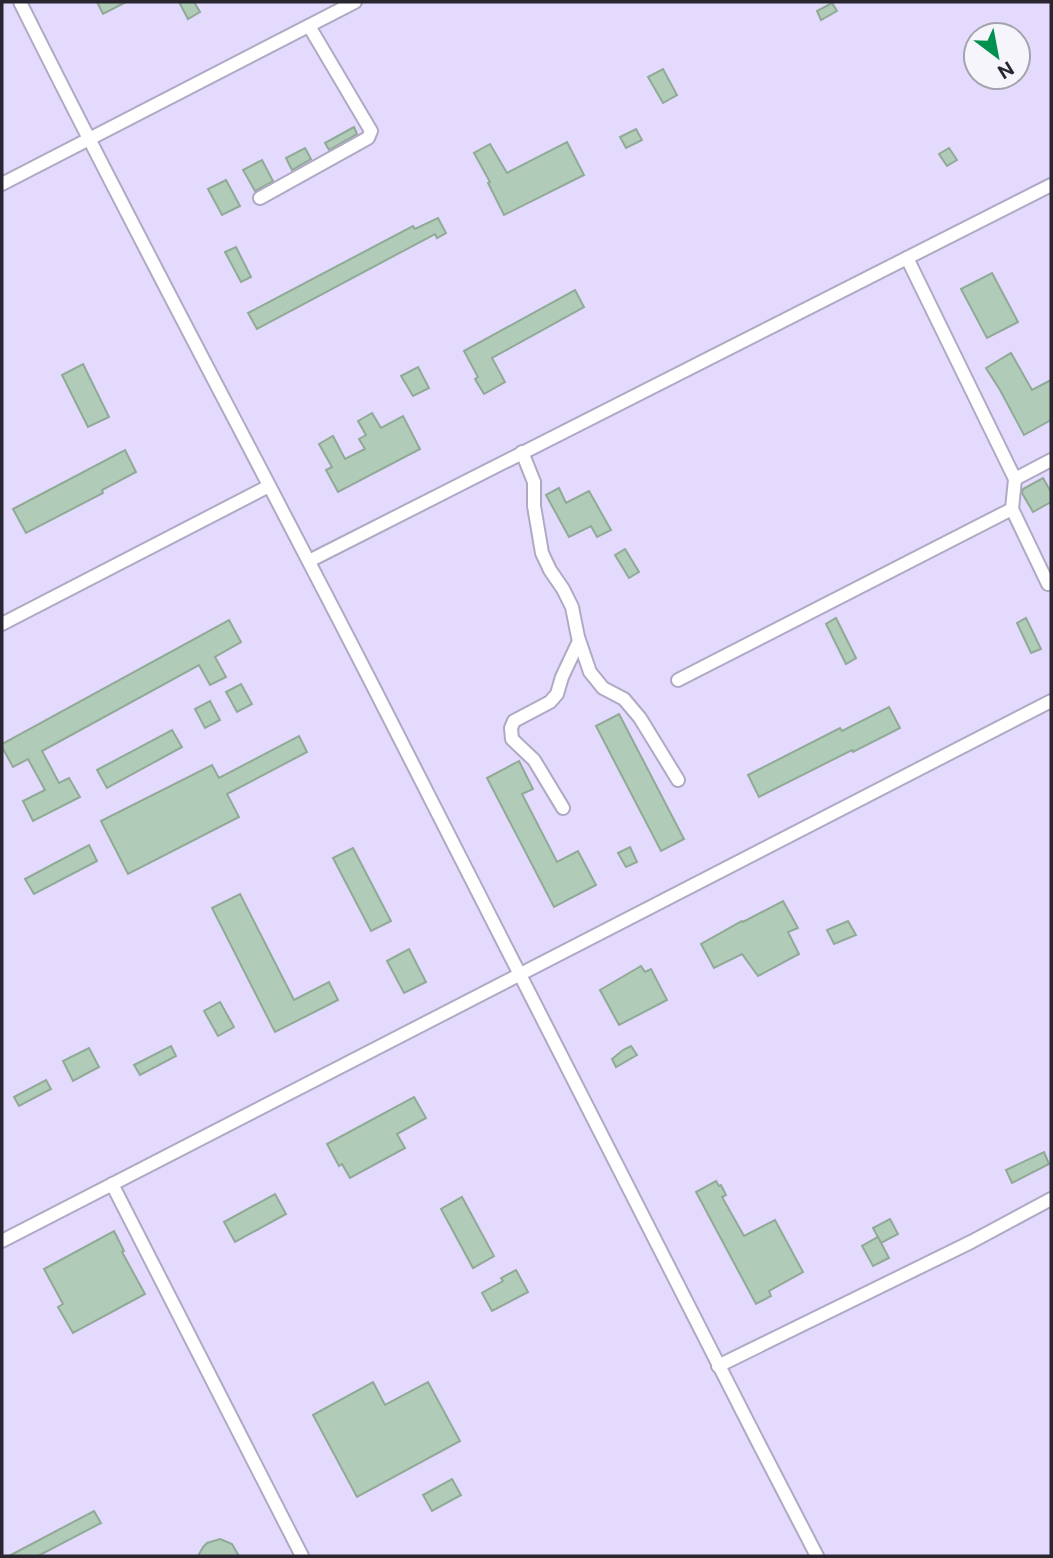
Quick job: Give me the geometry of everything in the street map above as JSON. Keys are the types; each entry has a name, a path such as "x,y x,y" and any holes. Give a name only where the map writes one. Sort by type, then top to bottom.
{"lane":[{"path":"20,2 89,141 521,973 718,1366 817,1556"},
{"path":"2,184 355,2"},
{"path":"260,198 368,138 371,131 309,26"},
{"path":"309,561 1051,185"},
{"path":"907,258 1015,479 1012,509 1048,584"},
{"path":"522,452 534,482 534,506 542,553 572,607 579,641 590,672 603,688 624,699 640,718 678,780"},
{"path":"1015,479 1051,460"},
{"path":"2,624 270,486"},
{"path":"678,680 1012,509"},
{"path":"563,808 534,760 512,739 511,728 514,722 550,702 557,694 579,641"},
{"path":"2,1241 1051,701"},
{"path":"112,1184 302,1556"},
{"path":"718,1366 1051,1199"}],"shaded area":[{"path":"2,2 1051,2 1051,1556 2,1556"}],"building":[{"path":"97,2 126,2 103,14"},
{"path":"179,2 194,2 200,12 188,19"},
{"path":"832,3 837,11 821,20 817,11"},
{"path":"663,69 677,95 663,103 648,77"},
{"path":"354,127 357,134 329,150 325,143"},
{"path":"636,129 642,140 626,148 620,137"},
{"path":"567,142 584,175 504,215 474,153 490,144 507,173"},
{"path":"305,148 311,159 292,170 286,158"},
{"path":"949,148 957,160 947,166 939,154"},
{"path":"262,160 273,181 255,191 243,170"},
{"path":"226,180 240,206 222,215 208,189"},
{"path":"438,218 446,233 437,238 435,234 257,329 248,313 413,226 415,229"},
{"path":"236,247 251,277 241,282 225,252"},
{"path":"992,273 1018,322 987,338 961,289"},
{"path":"575,290 584,307 492,358 505,382 484,394 464,351"},
{"path":"1011,353 1032,390 1051,380 1051,420 1024,435 986,368"},
{"path":"83,364 109,417 88,427 62,375"},
{"path":"418,367 429,388 413,396 401,376"},
{"path":"372,413 381,428 403,416 420,449 338,492 326,470 332,467 319,444 333,436 345,459 365,449 359,439 366,435 358,421"},
{"path":"125,450 136,472 102,490 103,493 26,533 13,509"},
{"path":"1043,478 1051,492 1051,502 1033,512 1022,493 1023,489"},
{"path":"559,488 566,503 589,491 611,530 597,537 591,526 569,537 546,495"},
{"path":"625,549 639,572 629,578 615,555"},
{"path":"836,618 856,658 846,664 826,624"},
{"path":"1026,618 1041,649 1031,653 1017,623"},
{"path":"229,620 241,642 215,657 226,677 210,685 199,665 42,751 59,783 69,778 80,797 33,821 23,801 45,790 28,759 13,767 2,744"},
{"path":"241,684 252,704 237,712 226,692"},
{"path":"210,701 220,720 205,728 195,709"},
{"path":"889,707 900,728 759,797 748,775 840,728 842,731"},
{"path":"619,714 684,839 661,851 596,726"},
{"path":"172,730 182,747 107,788 97,770"},
{"path":"299,736 307,752 227,794 239,817 128,874 101,821 212,765 219,778"},
{"path":"519,761 533,789 522,794 557,862 578,851 596,885 554,907 487,778"},
{"path":"89,845 97,861 34,894 25,879"},
{"path":"630,847 637,862 626,867 618,853"},
{"path":"353,848 391,921 371,931 333,858"},
{"path":"240,894 294,1000 329,982 338,1000 275,1032 212,908"},
{"path":"783,901 798,928 788,932 799,954 758,976 742,954 714,968 701,944"},
{"path":"848,921 856,935 834,944 827,930"},
{"path":"409,949 426,982 404,993 387,961"},
{"path":"641,966 645,972 651,969 667,1000 619,1025 600,990"},
{"path":"220,1002 234,1027 218,1036 204,1011"},
{"path":"171,1046 176,1056 140,1075 134,1065"},
{"path":"631,1046 637,1055 616,1067 612,1059"},
{"path":"89,1048 99,1067 73,1081 63,1061"},
{"path":"46,1080 51,1089 19,1106 14,1097"},
{"path":"414,1097 426,1118 397,1134 405,1148 350,1178 342,1164 339,1166 327,1144"},
{"path":"1044,1152 1049,1164 1012,1183 1006,1170"},
{"path":"716,1181 721,1185 726,1195 722,1197 744,1236 775,1220 803,1272 769,1291 771,1296 756,1304 696,1192"},
{"path":"275,1194 286,1214 235,1242 224,1222"},
{"path":"462,1197 494,1256 473,1268 441,1209"},
{"path":"890,1219 898,1234 881,1243 873,1228"},
{"path":"114,1231 145,1294 73,1333 58,1307 63,1304 44,1269"},
{"path":"878,1237 889,1258 873,1266 862,1246"},
{"path":"516,1270 528,1292 492,1311 482,1293"},
{"path":"373,1382 385,1405 428,1382 460,1441 357,1497 313,1415"},
{"path":"452,1479 461,1495 432,1511 423,1495"},
{"path":"94,1511 101,1523 38,1556 9,1556"},
{"path":"220,1539 232,1544 239,1556 198,1556 207,1543"}]}
